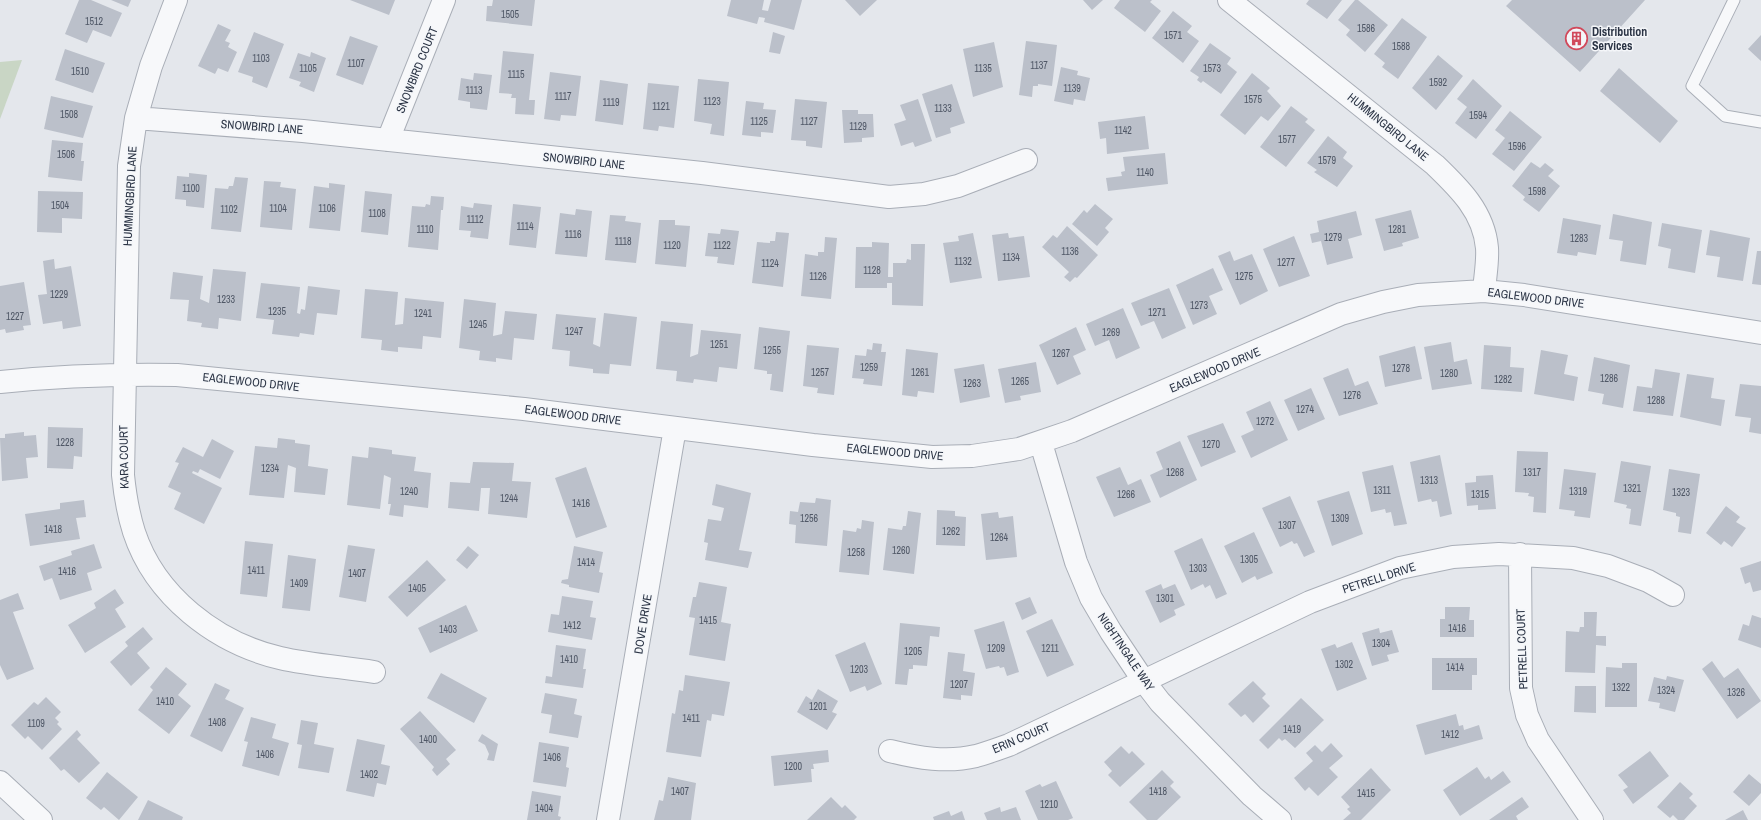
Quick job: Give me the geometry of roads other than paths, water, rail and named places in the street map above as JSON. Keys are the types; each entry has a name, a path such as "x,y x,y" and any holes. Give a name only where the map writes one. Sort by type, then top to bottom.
{"street":[{"name":"HUMMINGBIRD LANE","path":"124,374 129,166 136,118 151,66 176,0"},
{"name":"SNOWBIRD COURT","path":"388,140 444,0"},
{"name":"HUMMINGBIRD LANE","path":"1229,0 1429,160 1464,192 1477,214 1485,238 1487,248 1484,291"},
{"name":"SNOWBIRD LANE","path":"136,118 303,130 702,173 889,196 924,194 958,186 1026,160"},
{"name":"EAGLEWOOD DRIVE","path":"0,382 37,378 124,374 177,375 524,409 813,445 932,457 972,456 1020,449 1041,443 1072,431 1341,314 1383,302 1418,295 1484,291 1524,295 1761,333"},
{"name":"KARA COURT","path":"124,374 123,475 126,502 134,534 148,563 167,590 190,612 215,632 244,646 280,658 374,672"},
{"name":"DOVE DRIVE","path":"608,820 675,428"},
{"name":"NIGHTINGALE WAY","path":"1041,443 1076,562 1091,598 1111,632 1143,680 1160,702 1241,785 1280,820"},
{"name":"PETRELL DRIVE","path":"1143,680 1310,602 1400,568 1453,557 1520,554 1573,558 1608,566 1648,581 1674,595"},
{"name":"PETRELL COURT","path":"1520,554 1521,688 1527,715 1538,740 1592,820"},
{"name":"ERIN COURT","path":"890,751 925,758 947,759 976,756 1009,745 1143,680"},
{"path":"0,782 41,820"}],"lane":[{"path":"1734,0 1692,86 1725,116 1761,122"}],"place":[{"name":"Distribution Services","path":"1576,39"}]}
